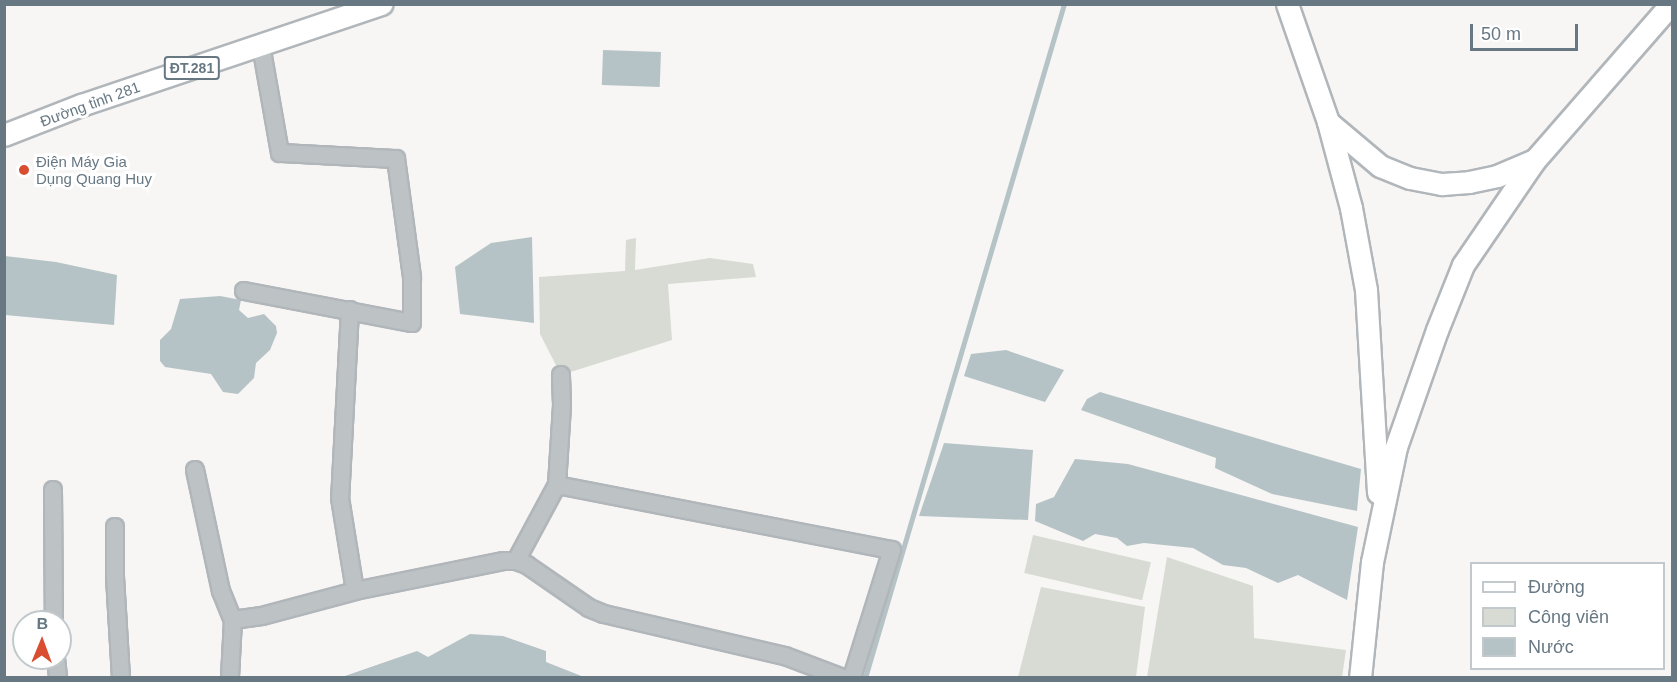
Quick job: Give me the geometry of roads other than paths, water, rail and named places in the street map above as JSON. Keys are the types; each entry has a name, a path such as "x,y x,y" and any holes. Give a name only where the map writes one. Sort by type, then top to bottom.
{"main road":[{"name":"Đường tỉnh 281","path":"4,135 81,105 381,4"},
{"path":"1287,4 1328,122 1351,208 1366,290 1380,522"},
{"path":"1360,678 1372,562 1404,421 1463,265 1534,161 1671,4"},
{"path":"1328,122 1380,166 1410,178 1442,184 1469,182 1497,176 1534,161"}],"street":[{"path":"244,291 412,323 412,277 396,159 280,153 261,45"},
{"path":"350,310 340,498 355,591"},
{"path":"516,561 557,485 562,405 561,375"},
{"path":"195,470 221,591 233,620 230,678"},
{"path":"557,485 892,550 852,678"},
{"path":"52,490 54,610"},
{"path":"116,527 115,577 121,678"},
{"path":"233,620 262,616 355,591 504,561 516,561 527,565 589,608 604,614 785,657 843,678"}],"water":[{"path":"603,50 661,52 660,87 602,85"},
{"path":"532,237 534,323 460,314 455,267 491,243"},
{"path":"5,256 56,262 117,275 114,325 5,315"},
{"path":"220,296 241,300 239,310 248,318 264,314 276,326 277,333 270,350 256,363 254,378 238,394 223,392 211,374 165,367 160,361 160,340 171,329 180,299"},
{"path":"1006,350 1064,370 1045,402 964,376 971,354"},
{"path":"1100,392 1361,469 1357,511 1272,494 1215,468 1216,458 1081,410 1087,399"},
{"path":"944,443 1033,450 1028,520 919,516"},
{"path":"1075,459 1128,464 1358,527 1347,600 1298,575 1278,583 1246,568 1223,565 1193,548 1144,543 1127,546 1117,538 1095,534 1083,541 1035,521 1036,504 1054,497"},
{"path":"470,634 503,636 546,651 546,662 584,677 342,677 417,651 428,657"}],"waterway":[{"path":"865,678 1064,4"}],"place":[{"name":"Điện Máy Gia Dụng Quang Huy","path":"24,170"}]}
